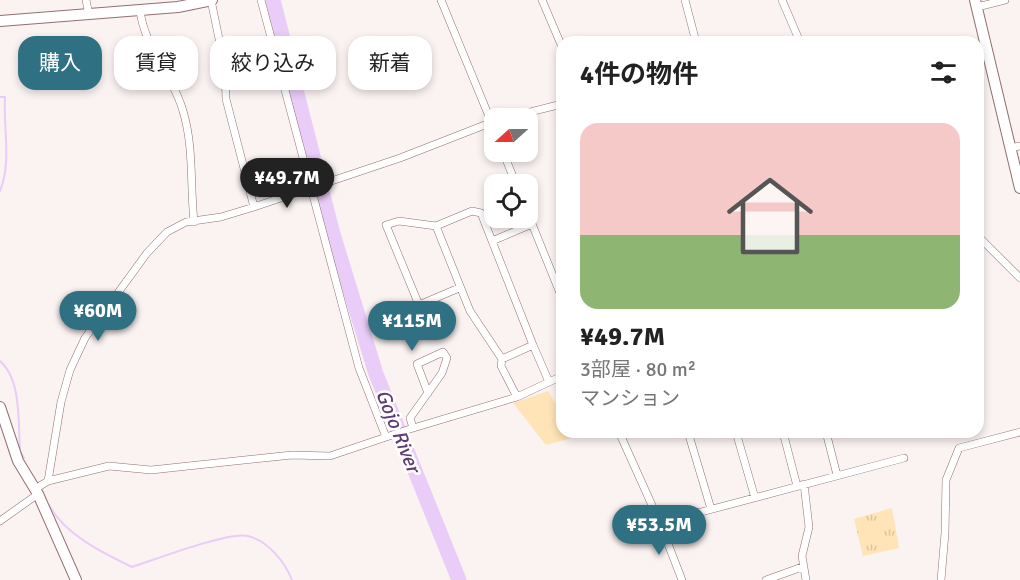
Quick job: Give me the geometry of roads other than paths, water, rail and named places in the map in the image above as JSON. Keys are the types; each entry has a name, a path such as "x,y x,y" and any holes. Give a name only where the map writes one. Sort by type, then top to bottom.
{"main road":[{"path":"0,21 140,10 212,0"},
{"path":"976,3 1015,147 1020,188"},
{"path":"0,407 18,461 36,492 76,580"}],"street":[{"path":"86,0 89,15"},
{"path":"212,0 225,68 226,99 254,207"},
{"path":"261,0 359,368 389,436"},
{"path":"441,0 487,108"},
{"path":"542,0 557,36"},
{"path":"685,0 694,36"},
{"path":"782,0 797,36"},
{"path":"976,3 1005,0"},
{"path":"140,10 142,27 184,113 192,167 194,222"},
{"path":"538,110 556,106"},
{"path":"48,481 61,402 70,370 85,338 158,241 179,225 254,207 400,158 484,125"},
{"path":"459,288 419,305 386,225 399,221 436,226 472,211 481,213 549,382"},
{"path":"436,226 459,288 470,310 502,358 501,366 517,397"},
{"path":"492,241 523,228"},
{"path":"534,228 556,282"},
{"path":"984,242 1020,278"},
{"path":"502,358 533,345"},
{"path":"412,428 410,418 442,374 447,357 443,352 417,364 428,393"},
{"path":"0,521 48,481 109,466 151,470 292,455 330,456 412,428 517,397 556,379"},
{"path":"940,580 945,533 946,480 959,448 1020,432"},
{"path":"622,438 660,523 682,580"},
{"path":"690,438 711,509"},
{"path":"738,438 755,498"},
{"path":"785,438 800,485 809,527 802,567 806,580"},
{"path":"828,438 837,475"},
{"path":"660,523 904,458"},
{"path":"766,580 802,567"}],"waterway":[{"name":"Gojo River","path":"273,0 333,234 376,374 459,580"},
{"path":"0,97 5,97 6,156 4,180 0,191"},
{"path":"0,361 12,379 18,403 20,451 24,458"},
{"path":"49,505 74,534 132,567 209,542 248,536 269,547 285,566 292,580"}]}
